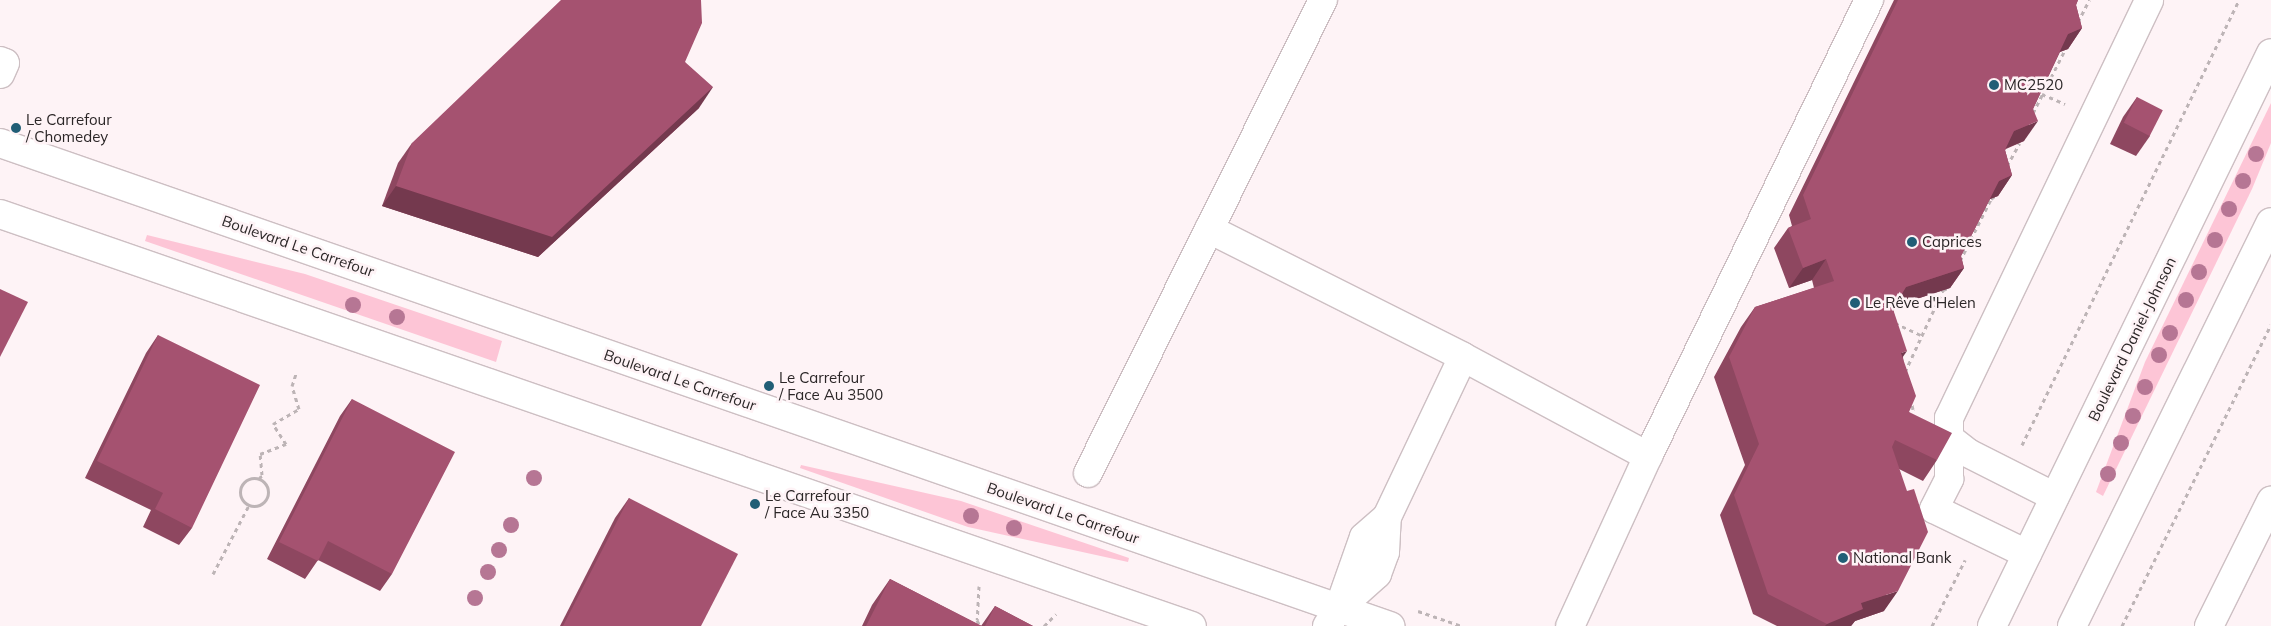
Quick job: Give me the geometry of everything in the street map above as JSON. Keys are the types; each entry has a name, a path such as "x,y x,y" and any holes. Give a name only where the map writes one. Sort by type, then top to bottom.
{"street":[{"path":"1088,473 1322,0"},
{"path":"1570,626 1648,456 1870,0"},
{"path":"2027,554 1934,509 1949,479 1949,418 1954,404 2149,0"},
{"name":"Boulevard Daniel-Johnson","path":"1992,626 2271,53"},
{"path":"0,61 5,63 0,74"},
{"name":"Boulevard Le Carrefour","path":"0,143 1333,617 1390,626"},
{"path":"0,214 1192,626"},
{"path":"2072,626 2271,222"},
{"path":"1209,229 1462,357 1648,456"},
{"path":"1333,617 1377,574 1385,552 1387,517 1462,357"},
{"path":"1949,438 1968,453 2055,497"},
{"path":"2209,626 2271,501"}],"path":[{"path":"2076,26 2089,0"},
{"path":"2018,453 2239,0"},
{"path":"2030,119 2063,51 2068,49 2066,44"},
{"path":"2003,173 2017,144 2024,142 2021,136"},
{"path":"2001,164 2007,165"},
{"path":"1957,266 1991,199 1998,196 1996,188"},
{"path":"1903,377 1943,290 1950,288 1948,283"},
{"path":"1886,318 1922,335"},
{"path":"2122,626 2271,325"},
{"path":"259,479 262,475 260,454 286,444 273,424 299,409 292,386 296,374"},
{"path":"1906,427 1913,409 1908,393"},
{"path":"250,479 259,479 267,485 267,498 259,505 249,505 241,495 242,485 250,479"},
{"path":"213,574 249,505"},
{"path":"1932,626 1968,552"},
{"path":"980,580 977,620 980,626"},
{"path":"1044,626 1061,609"}],"shaded area":[{"path":"2271,103 2271,143 2252,189 2103,496 2096,492 2145,362"},
{"path":"147,235 305,274 502,341 496,362 145,241"},
{"path":"801,465 961,501 1129,558 1128,562 968,527 800,468"}],"building":[{"path":"561,0 701,0 702,23 685,62 713,87 552,237 396,186 412,143"},
{"path":"1898,0 2078,0 2076,5 2082,28 2068,34 2033,109 2038,121 2014,131 2005,150 2012,175 1999,181 1961,256 1964,268 1906,287 1893,309 1907,351 1901,353 1916,396 1909,412 1952,433 1937,460 1895,440 1892,447 1907,491 1914,489 1928,532 1898,591 1861,603 1863,609 1827,624 1768,594 1734,495 1759,444 1729,357 1755,307 1834,281 1826,259 1803,268 1788,228 1811,219 1803,195"},
{"path":"2137,97 2163,110 2150,136 2124,123"},
{"path":"0,289 28,302 0,357"},
{"path":"158,335 260,385 192,528 155,509 163,493 97,461"},
{"path":"352,399 455,452 392,574 328,541 318,561 279,542"},
{"path":"629,498 738,554 701,626 563,626"},
{"path":"890,579 982,626 866,626"},
{"path":"995,606 1033,626 985,626"}],"place":[{"name":"MC2520","path":"1994,85"},
{"name":"Le Carrefour / Chomedey","path":"16,128"},
{"name":"Caprices","path":"1912,242"},
{"name":"Le Rêve d'Helen","path":"1855,303"},
{"name":"Le Carrefour / Face Au 3500","path":"769,386"},
{"name":"Le Carrefour / Face Au 3350","path":"755,504"},
{"name":"National Bank","path":"1843,558"}]}
